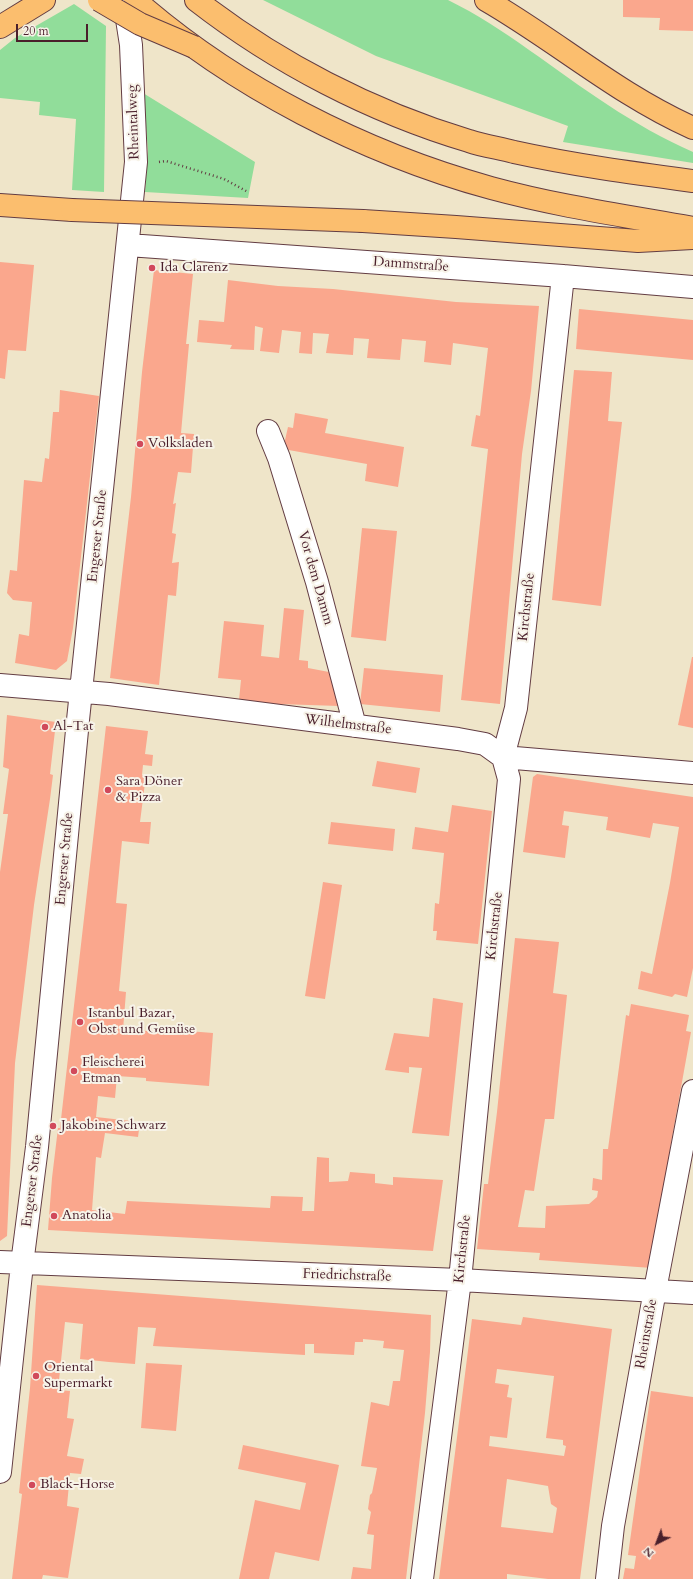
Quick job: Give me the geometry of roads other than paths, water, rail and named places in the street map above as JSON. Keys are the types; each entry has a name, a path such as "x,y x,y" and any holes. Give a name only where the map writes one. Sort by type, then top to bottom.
{"highway":[{"path":"0,27 44,0"},
{"path":"99,0 140,24 194,47"},
{"path":"135,0 194,47 267,94 342,132 423,165 490,188 552,202 693,228"},
{"path":"196,0 252,40 306,72 358,98 411,121 470,142 532,156 607,169 693,180"},
{"path":"486,0 620,89 693,128"},
{"path":"0,206 408,224 638,241 693,238"}],"street":[{"name":"Rheintalweg","path":"124,0 131,45 136,162 128,245"},
{"name":"Dammstraße","path":"128,245 563,276 693,287"},
{"name":"Engerser Straße","path":"0,1472 22,1264 37,1147 128,245"},
{"name":"Kirchstraße","path":"422,1579 460,1280 509,779 503,757 516,708 563,276"},
{"name":"Vor dem Damm","path":"268,431 279,458 317,582 355,726"},
{"name":"Wilhelmstraße","path":"0,685 82,692 355,726 485,744 503,757"},
{"path":"503,757 693,773"},
{"name":"Rheinstraße","path":"607,1579 613,1526 655,1290 685,1176 693,1091"},
{"name":"Friedrichstraße","path":"0,1262 460,1280 693,1293"}],"place":[{"name":"Ida Clarenz","path":"152,268"},
{"name":"Volksladen","path":"140,444"},
{"name":"Al-Tat","path":"45,727"},
{"name":"Sara Döner & Pizza","path":"108,790"},
{"name":"Istanbul Bazar, Obst und Gemüse","path":"80,1022"},
{"name":"Fleischerei Etman","path":"74,1071"},
{"name":"Jakobine Schwarz","path":"53,1126"},
{"name":"Anatolia","path":"54,1216"},
{"name":"Oriental Supermarkt","path":"36,1376"},
{"name":"Black-Horse","path":"32,1485"}]}
